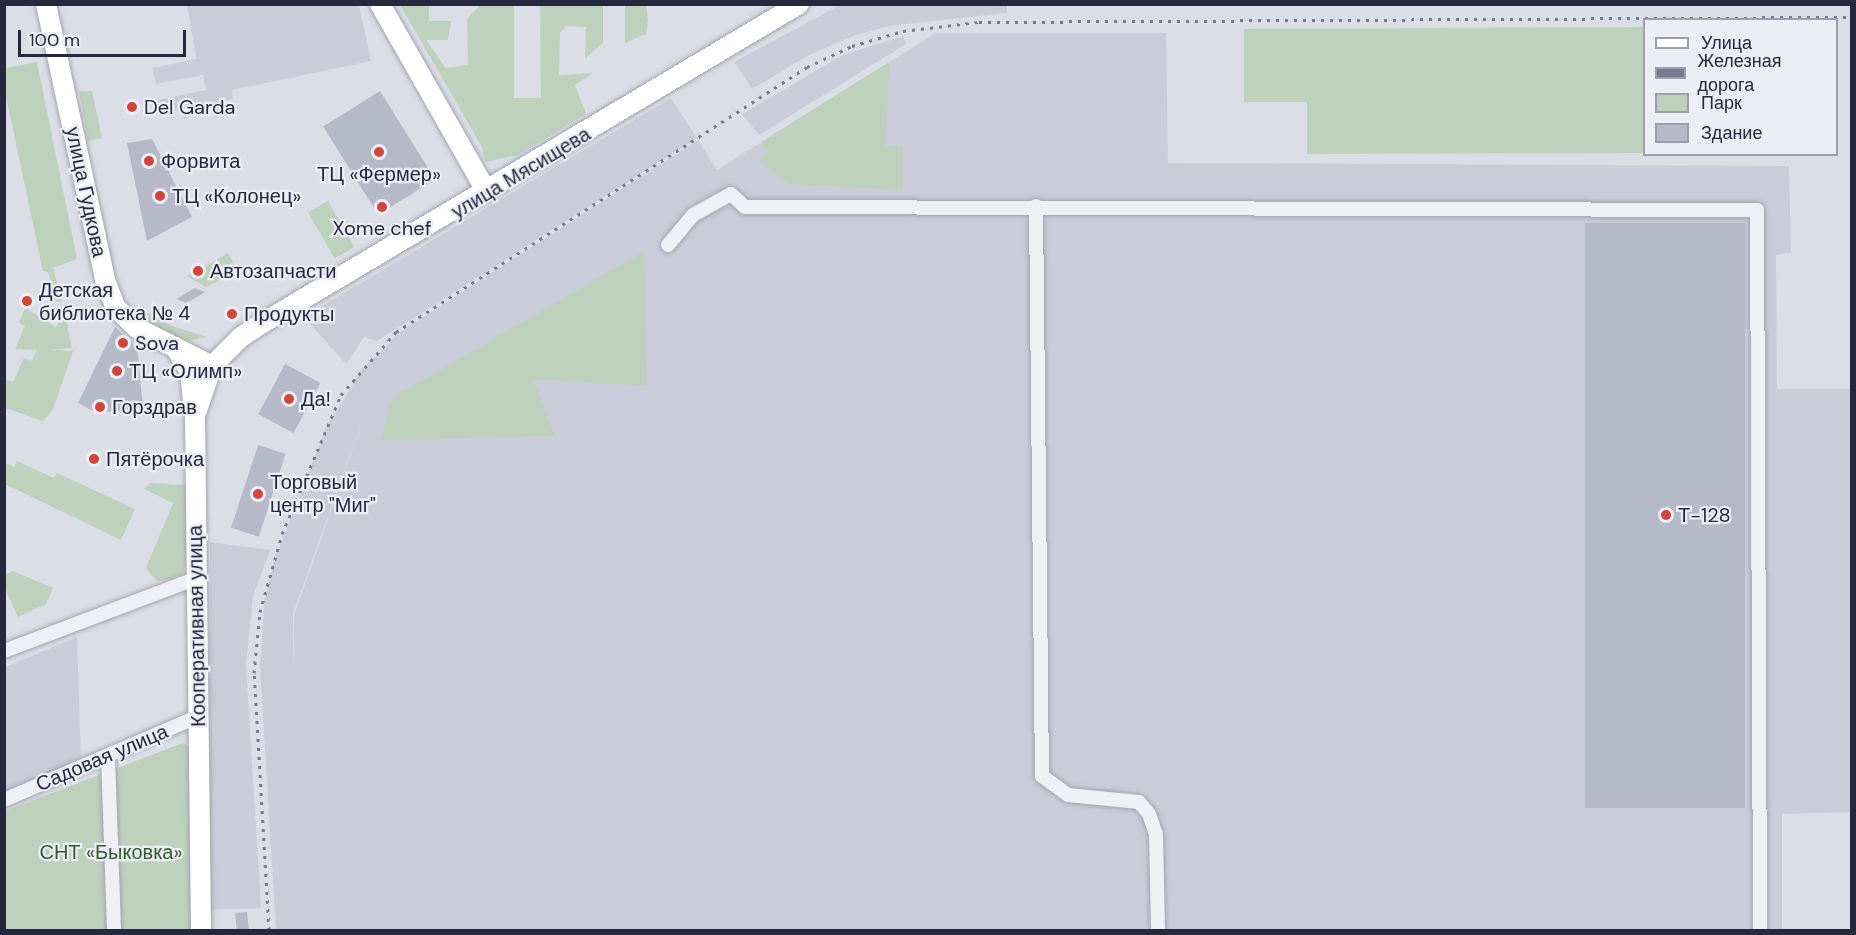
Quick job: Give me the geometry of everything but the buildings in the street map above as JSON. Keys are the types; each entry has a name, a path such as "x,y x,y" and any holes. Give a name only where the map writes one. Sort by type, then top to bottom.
{"main road":[{"name":"улица Гудкова","path":"46,4 105,280 122,317 212,366"},
{"path":"380,4 487,192"},
{"name":"улица Мясищева","path":"241,337 799,4"},
{"name":"улица Гудкова","path":"175,347 206,349 241,337"},
{"name":"Кооперативная улица","path":"201,930 195,416 212,366 241,337"},
{"path":"175,347 190,372 195,416"}],"street":[{"path":"668,245 693,215 731,194 745,207 1036,206 1757,210 1760,930"},
{"path":"1036,206 1042,776 1068,795 1139,802 1149,814 1156,834 1158,930"},
{"path":"4,651 197,578"},
{"name":"Садовая улица","path":"4,800 200,716"},
{"path":"108,756 114,930"}],"shaded area":[{"path":"187,4 359,5 371,61 232,90 233,99 161,114 158,100 206,90 203,75 156,84 152,68 196,59"},
{"path":"840,5 1007,5 1007,13 889,26 856,35 809,55 752,89 734,62"},
{"path":"936,33 1166,33 1168,163 1789,166 1791,253 1776,255 1777,389 1851,389 1852,812 1782,814 1782,930 276,930 260,666 264,605 274,561 326,428 361,371 399,333 698,140 717,170","holes":["372,394 294,615 293,674 293,614"]},
{"path":"903,36 906,44 759,135 742,114 843,55"},
{"path":"671,98 697,138 377,341 364,337 346,364 304,317"},
{"path":"210,542 270,550 253,596 246,664 261,908 209,910"},
{"path":"77,637 81,761 5,794 5,667"}],"green space":[{"path":"400,5 429,5 429,21 451,21 448,40 426,40 446,68 468,65 467,19 480,5 514,5 514,98 541,98 540,5 603,5 603,43 585,58 586,27 566,26 560,33 559,75 593,73 575,85 586,114 518,155 485,162 482,147"},
{"path":"625,5 646,5 648,20 646,34 625,43"},
{"path":"1643,27 1643,153 1307,154 1307,102 1244,102 1244,29"},
{"path":"37,62 77,259 53,268 62,303 46,296 51,283 48,272 43,271 5,92 6,68"},
{"path":"889,62 886,146 903,146 903,190 788,184 758,160 768,153 761,142"},
{"path":"79,91 92,91 102,138 88,141"},
{"path":"328,201 354,247 335,258 308,213"},
{"path":"645,251 647,386 533,379 555,436 381,440 392,398"},
{"path":"228,253 233,262 221,270 224,278 206,287 187,276"},
{"path":"25,308 56,327 61,317 66,319 72,348 51,350 73,351 53,409 43,421 5,408 5,379 13,382 24,358 31,361 37,350 15,349 25,326 19,323"},
{"path":"149,313 172,326 207,337 183,342 146,325 143,318"},
{"path":"17,461 54,478 57,473 135,509 121,540 5,484 5,463 14,467"},
{"path":"150,483 186,485 187,554 183,574 168,580 157,581 146,568 173,503 144,489"},
{"path":"4,566 6,574 13,571 53,588 46,604 18,617 5,588"},
{"name":"СНТ «Быковка»","path":"183,743 192,749 191,930 5,930 5,811"}],"railway":[{"path":"1677,18 1852,17"},
{"path":"269,930 254,673 260,612 282,534 341,395 396,332 807,67 852,46 903,31 979,22 1643,18"}],"place":[{"name":"Del Garda","path":"132,107"},
{"name":"ТЦ «Фермер»","path":"379,152"},
{"name":"Форвита","path":"149,161"},
{"name":"ТЦ «Колонец»","path":"160,196"},
{"name":"Xome chef","path":"382,207"},
{"name":"Автозапчасти","path":"198,271"},
{"name":"Детская библиотека № 4","path":"27,301"},
{"name":"Продукты","path":"232,314"},
{"name":"Sova","path":"123,343"},
{"name":"ТЦ «Олимп»","path":"117,371"},
{"name":"Да!","path":"289,399"},
{"name":"Горздрав","path":"100,407"},
{"name":"Пятёрочка","path":"94,459"},
{"name":"Торговый центр \"Миг\"","path":"258,494"},
{"name":"Т-128","path":"1666,515"}]}
